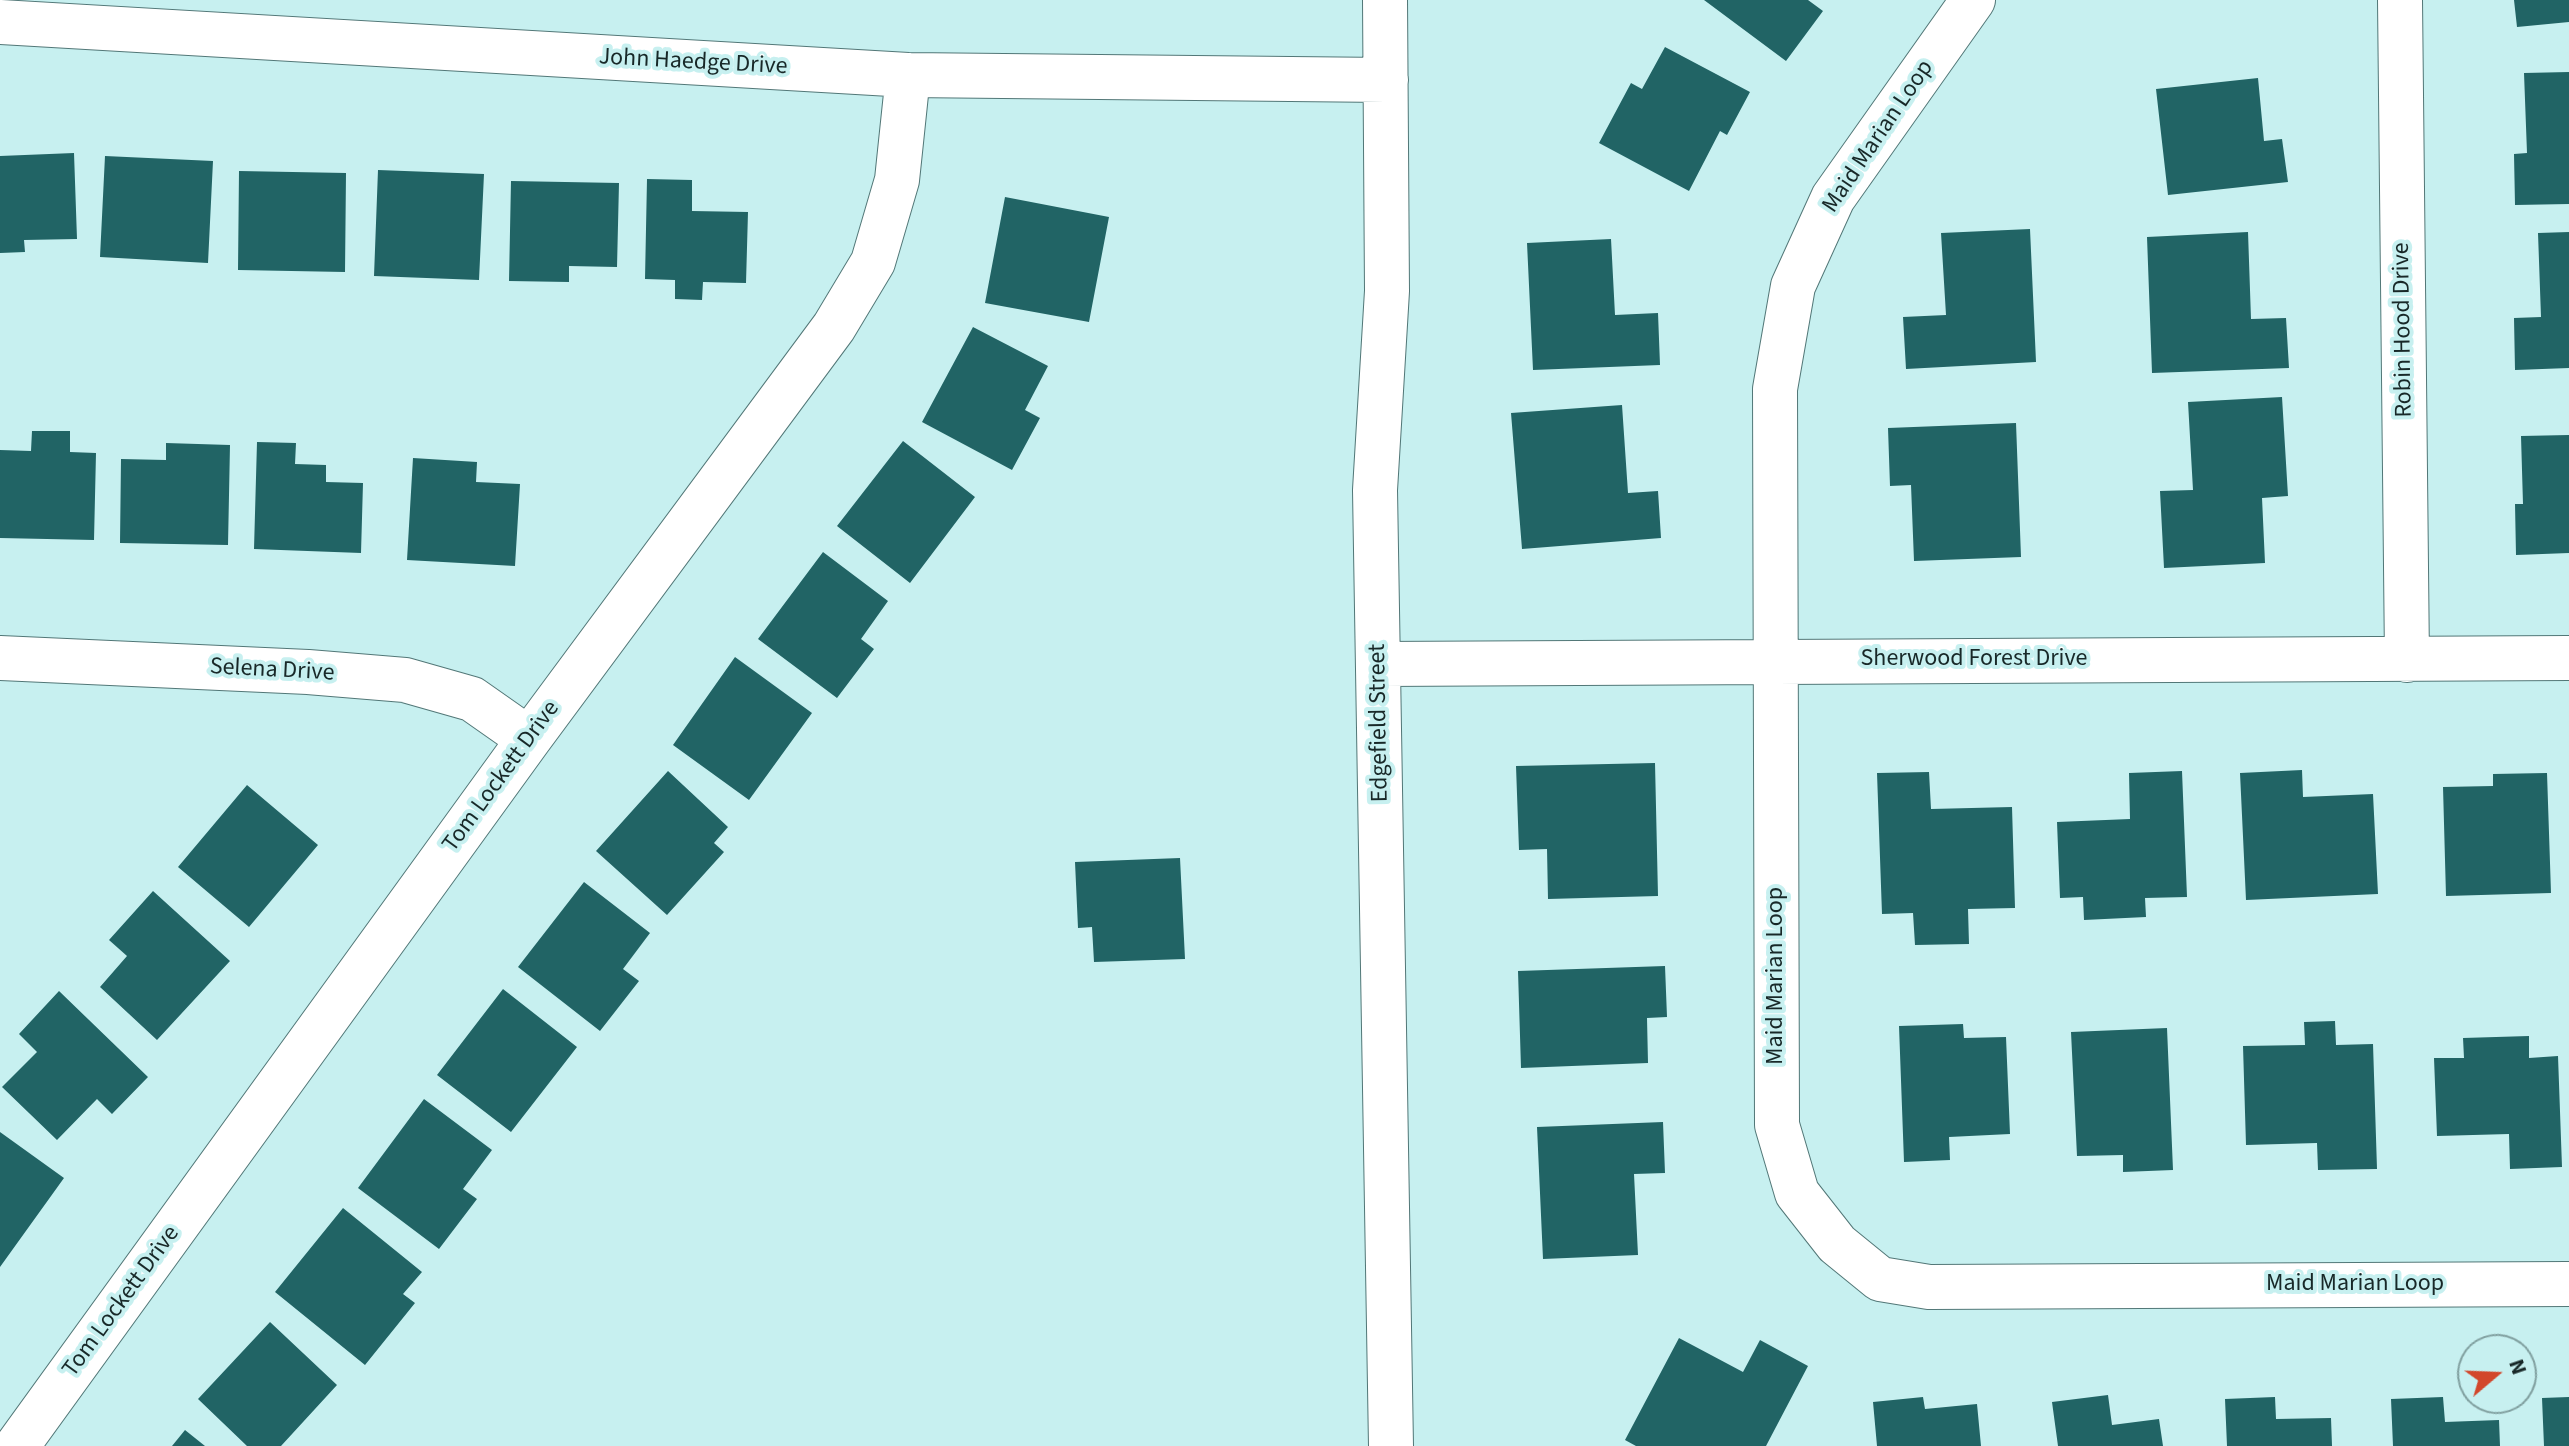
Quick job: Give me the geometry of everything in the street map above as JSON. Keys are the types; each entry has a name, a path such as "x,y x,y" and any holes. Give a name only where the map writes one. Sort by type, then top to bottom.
{"street":[{"name":"Edgefield Street","path":"1385,0 1387,291 1375,490 1391,1446"},
{"name":"Maid Marian Loop","path":"1973,0 1833,198 1793,286 1775,389 1777,1125 1797,1193 1837,1244 1880,1279 1929,1287 2569,1284"},
{"name":"Robin Hood Drive","path":"2400,0 2407,660"},
{"name":"John Haedge Drive","path":"0,22 908,75 1386,80"},
{"name":"Tom Lockett Drive","path":"17,1446 529,739 834,327 873,262 897,180 908,75"},
{"name":"Selena Drive","path":"0,658 308,672 405,680 472,699 529,739"},
{"name":"Sherwood Forest Drive","path":"1380,664 2569,658"}],"building":[{"path":"1704,0 1808,0 1823,11 1786,61"},
{"path":"2514,0 2569,0 2569,22 2517,27"},
{"path":"1665,47 1750,92 1727,135 1720,131 1689,191 1599,143 1631,83 1642,89"},
{"path":"2569,72 2569,204 2515,205 2514,154 2527,153 2524,73"},
{"path":"2258,78 2264,141 2282,139 2288,182 2168,195 2156,89"},
{"path":"74,153 77,239 24,240 25,252 0,253 0,156"},
{"path":"105,156 213,161 208,263 100,257"},
{"path":"378,170 484,174 479,280 374,276"},
{"path":"239,171 346,173 345,272 238,270"},
{"path":"647,179 692,180 692,211 748,212 746,283 703,282 702,300 675,299 675,280 645,279"},
{"path":"511,181 619,183 617,267 569,266 569,282 509,281"},
{"path":"1005,197 1109,217 1089,322 985,303"},
{"path":"2030,229 2036,362 1906,369 1903,317 1946,315 1941,233"},
{"path":"2248,232 2251,319 2286,318 2289,368 2152,373 2147,237"},
{"path":"2569,232 2569,368 2515,370 2514,318 2541,317 2538,233"},
{"path":"1611,239 1615,315 1658,313 1660,365 1533,370 1527,243"},
{"path":"973,327 1048,366 1025,410 1040,418 1012,470 922,422"},
{"path":"2282,397 2288,496 2262,498 2265,563 2164,568 2160,491 2193,490 2188,402"},
{"path":"1622,405 1628,493 1658,491 1661,538 1522,549 1511,413"},
{"path":"2016,423 2021,557 1914,561 1911,485 1890,486 1888,428"},
{"path":"32,431 70,431 70,452 96,453 94,540 0,538 0,450 31,451"},
{"path":"2569,435 2569,553 2516,555 2515,504 2523,504 2521,436"},
{"path":"903,441 975,497 910,583 837,526"},
{"path":"257,442 296,443 295,464 326,465 326,482 363,483 361,553 254,549"},
{"path":"166,443 230,445 228,545 120,543 121,459 166,460"},
{"path":"413,458 477,462 476,482 520,484 515,566 407,560"},
{"path":"823,552 888,601 861,639 874,649 837,698 758,639"},
{"path":"735,657 812,713 749,800 673,745"},
{"path":"1655,763 1658,896 1548,899 1547,849 1519,850 1516,766"},
{"path":"2302,770 2303,797 2373,794 2378,894 2246,900 2240,773"},
{"path":"668,771 728,827 714,843 724,852 667,915 596,851"},
{"path":"2182,771 2187,897 2145,898 2146,917 2084,920 2083,897 2060,898 2057,822 2130,819 2129,773"},
{"path":"1929,772 1931,809 2012,807 2015,908 1968,909 1969,944 1915,945 1913,913 1882,914 1877,773"},
{"path":"2547,773 2551,893 2446,896 2443,787 2493,786 2493,774"},
{"path":"247,785 318,845 249,927 178,867"},
{"path":"1180,858 1185,959 1094,962 1092,927 1078,928 1075,862"},
{"path":"584,882 650,933 623,969 639,981 600,1031 518,967"},
{"path":"153,891 230,961 157,1040 100,987 127,956 109,940"},
{"path":"1665,966 1667,1017 1647,1018 1648,1063 1521,1068 1518,971"},
{"path":"503,989 577,1047 511,1132 437,1075"},
{"path":"59,991 148,1077 112,1114 97,1099 57,1140 2,1087 37,1052 19,1034"},
{"path":"2335,1021 2336,1045 2373,1044 2377,1169 2318,1170 2317,1143 2246,1145 2243,1046 2305,1045 2304,1022"},
{"path":"1963,1024 1964,1038 2006,1037 2010,1134 1949,1137 1950,1160 1904,1162 1899,1026"},
{"path":"2167,1028 2173,1170 2123,1172 2123,1155 2077,1156 2071,1032"},
{"path":"2529,1036 2529,1058 2558,1056 2562,1167 2510,1169 2509,1134 2437,1136 2434,1058 2464,1058 2463,1038"},
{"path":"424,1099 492,1150 463,1189 477,1199 439,1249 358,1188"},
{"path":"1663,1122 1665,1173 1634,1174 1638,1255 1543,1259 1537,1127"},
{"path":"0,1132 64,1178 0,1267"},
{"path":"343,1208 422,1272 403,1294 415,1303 365,1365 275,1292"},
{"path":"270,1322 337,1385 281,1446 247,1446 198,1399"},
{"path":"1679,1338 1743,1372 1760,1340 1808,1366 1766,1446 1636,1446 1625,1440"},
{"path":"2108,1395 2112,1425 2159,1419 2163,1446 2058,1446 2052,1402"},
{"path":"1923,1397 1925,1409 1977,1404 1981,1446 1877,1446 1873,1402"},
{"path":"2275,1397 2276,1419 2331,1418 2332,1446 2227,1446 2225,1399"},
{"path":"2443,1397 2445,1422 2499,1420 2500,1446 2393,1446 2391,1399"},
{"path":"2569,1397 2569,1446 2544,1446 2542,1398"},
{"path":"185,1430 205,1446 172,1446"}]}
